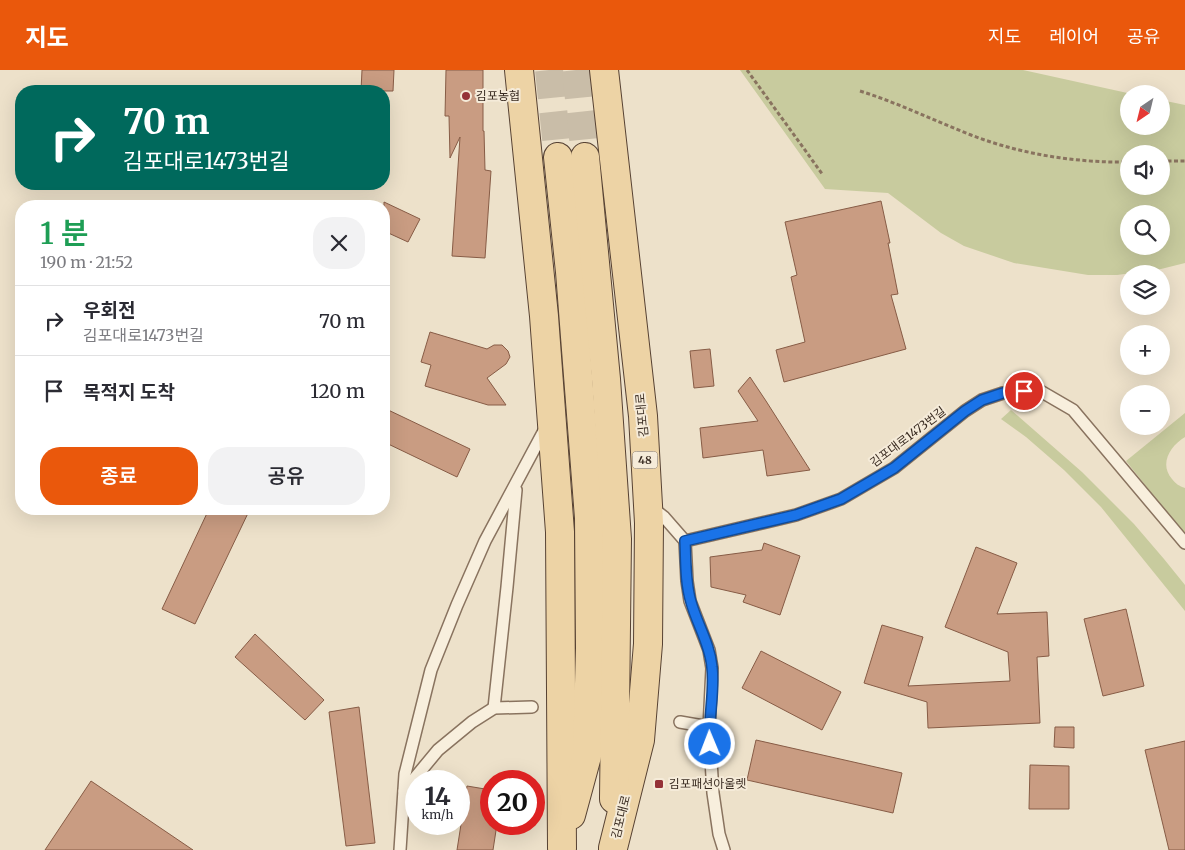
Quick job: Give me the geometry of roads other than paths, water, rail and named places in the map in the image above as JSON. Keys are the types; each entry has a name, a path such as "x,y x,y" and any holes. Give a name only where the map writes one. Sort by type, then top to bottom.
{"main road":[{"path":"518,70 553,415 560,532 562,849"},
{"name":"김포대로","path":"604,70 643,416 648,504 648,644 640,740 613,849"},
{"path":"558,157 570,272 588,518 590,648 587,756 562,849"},
{"name":"김포대로","path":"584,157 606,379 617,539 613,849"}],"lane":[{"name":"김포대로1473번길","path":"685,541 796,515 841,499 894,468 965,411 982,400 1003,393 1024,391 1042,392 1073,410 1185,543"},
{"path":"400,850 405,774 432,670 457,605 485,541 553,415"},
{"path":"494,708 508,587 516,486"},
{"path":"648,504 664,517 685,541 690,601 709,650 712,668 709,727 715,816 724,850"},
{"path":"404,791 438,750 472,722 494,708 532,707"},
{"path":"680,722 709,727"}],"tunnel":[{"path":"549,70 558,157"},
{"path":"576,70 585,157"}],"place":[{"name":"김포농협","path":"466,96"},
{"name":"김포패션아울렛","path":"659,784"}]}
